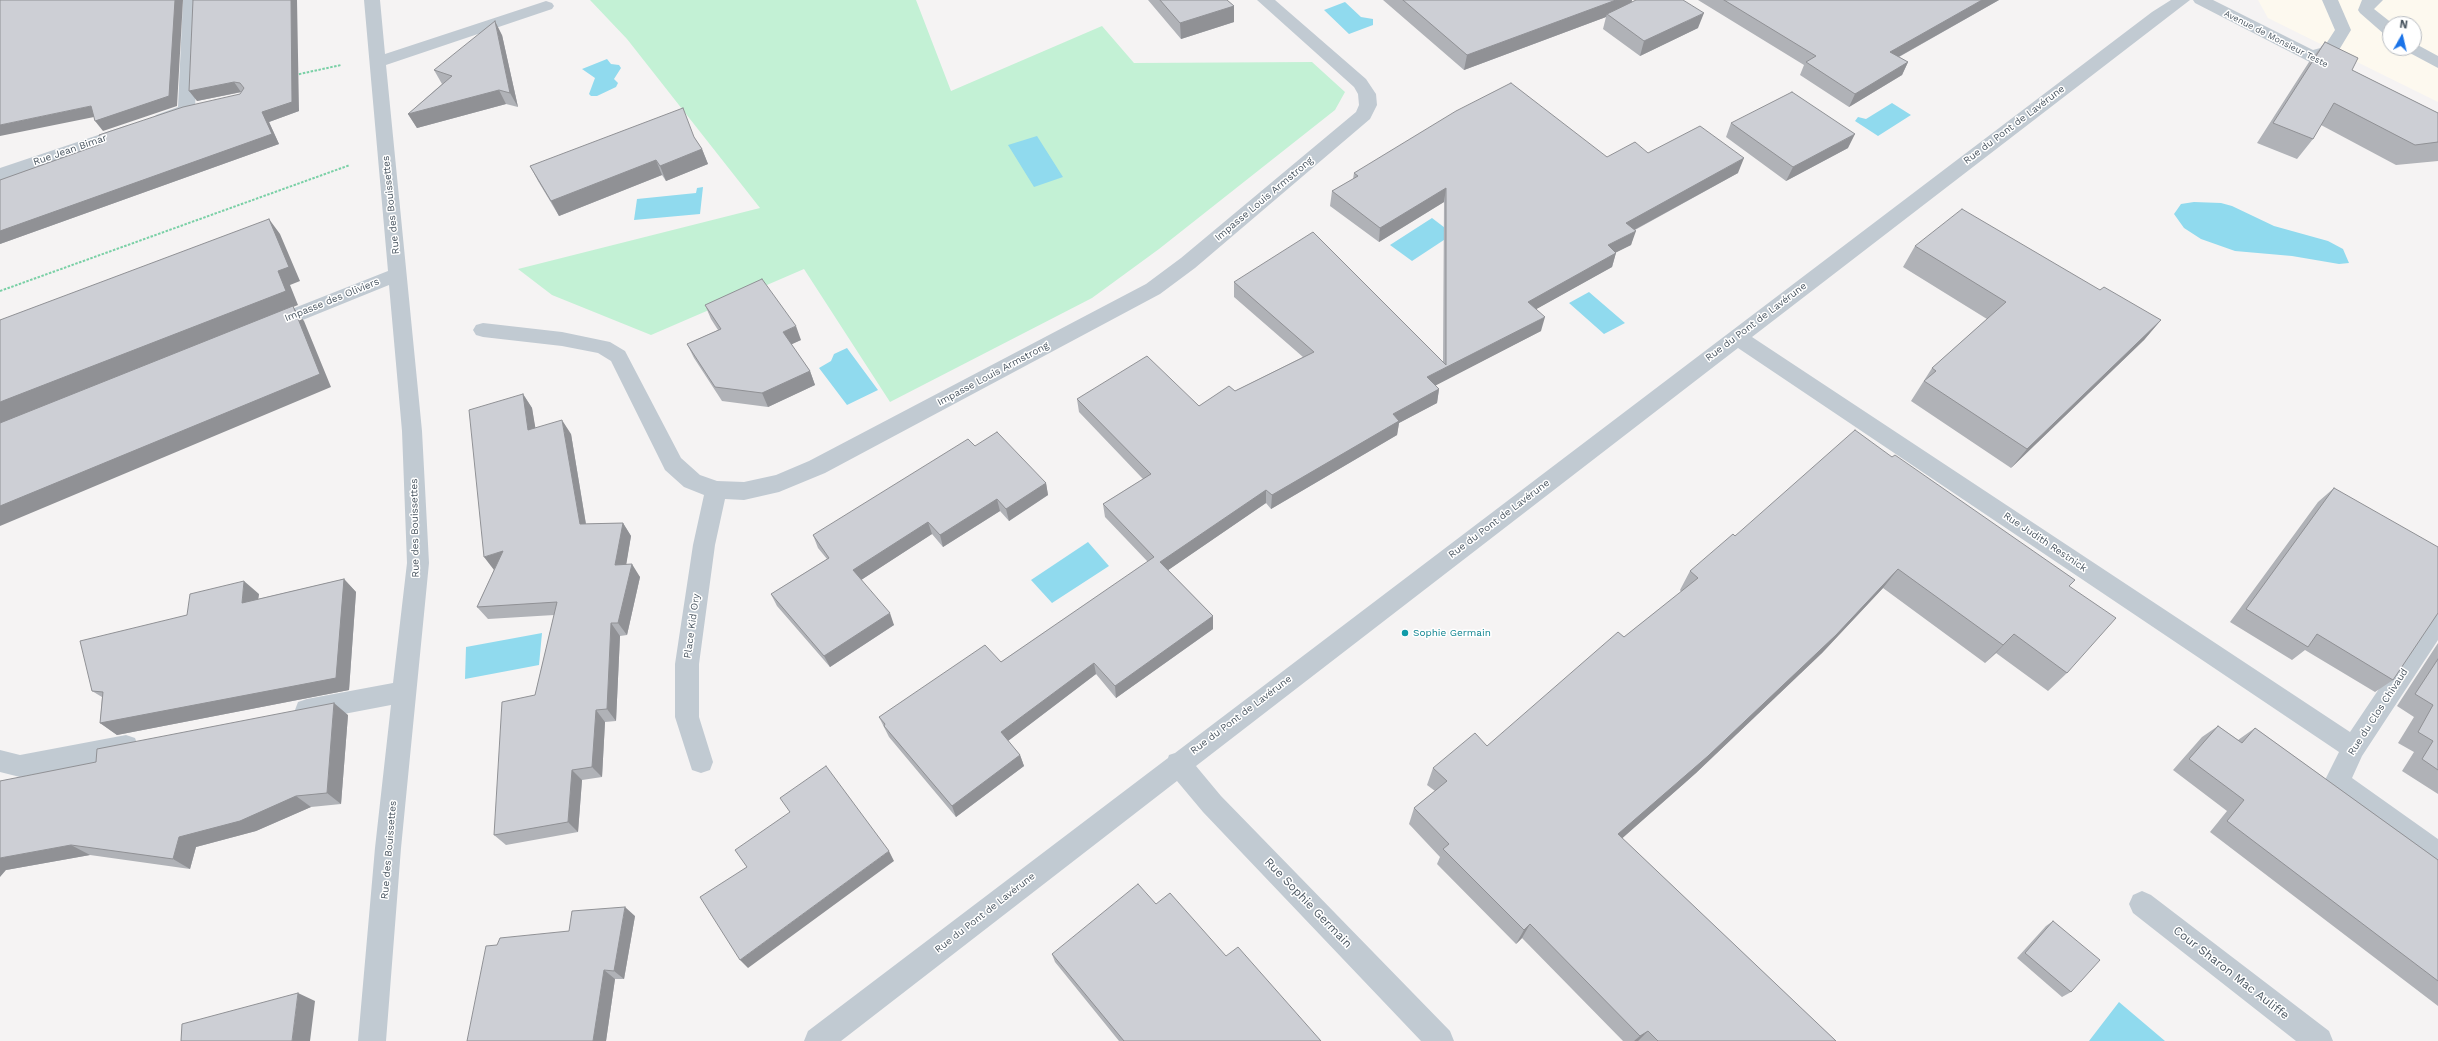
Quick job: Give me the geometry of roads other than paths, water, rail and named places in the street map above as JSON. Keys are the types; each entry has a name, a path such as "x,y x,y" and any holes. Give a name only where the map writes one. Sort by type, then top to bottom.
{"street":[{"name":"Rue Jean Bimar","path":"0,174 193,109 191,0"},
{"name":"Rue des Bouissettes","path":"372,0 412,431 418,564 404,692 372,1041"},
{"name":"Impasse Louis Armstrong","path":"483,330 562,338 604,347 618,356 673,464 692,481 716,490 744,491 779,483 817,467 1153,289 1188,263 1364,115 1368,105 1367,94 1360,83 1265,0"},
{"name":"Rue du Pont de Lavérune","path":"818,1041 1178,763 2158,15 2182,0"},
{"name":"Avenue de Monsieur Teste","path":"2201,0 2354,78"},
{"path":"2312,56 2330,51 2342,30 2330,0"},
{"path":"2375,0 2368,3 2366,10 2382,23"},
{"path":"378,62 546,6"},
{"path":"2422,53 2438,63"},
{"name":"Impasse des Oliviers","path":"251,332 398,274"},
{"name":"Rue Judith Restnick","path":"1737,337 2353,748"},
{"name":"Place Kid Ory","path":"701,762 687,717 687,664 704,545 716,490"},
{"name":"Rue du Clos Chivaud","path":"2438,620 2353,748 2336,782 2438,854"},
{"path":"287,714 404,692"},
{"path":"0,761 20,766 146,742"},
{"name":"Rue Sophie Germain","path":"1178,763 1212,804 1440,1041"},
{"name":"Cour Sharon Mac Auliffe","path":"2142,904 2319,1041"}],"water":[{"path":"1345,2 1361,17 1373,19 1373,25 1349,34 1324,10"},
{"path":"607,59 611,64 619,65 621,68 614,79 618,83 616,87 597,96 591,96 589,94 595,78 582,69"},
{"path":"1892,103 1911,115 1878,136 1855,121 1858,117 1866,119"},
{"path":"1037,136 1063,177 1034,187 1008,145"},
{"path":"703,187 700,214 634,220 637,199 696,193 697,188"},
{"path":"2194,202 2221,203 2232,206 2274,226 2328,241 2343,249 2349,263 2339,264 2292,256 2235,251 2201,239 2184,228 2174,214 2181,204"},
{"path":"1432,218 1453,234 1412,261 1390,245"},
{"path":"1589,292 1625,323 1604,334 1569,303"},
{"path":"847,348 878,390 847,405 819,368 831,361 834,354"},
{"path":"1088,542 1109,566 1052,603 1031,580"},
{"path":"542,633 539,665 465,679 466,647"},
{"path":"2119,1002 2165,1041 2089,1041"}],"place":[{"name":"Sophie Germain","path":"1405,633"}]}
